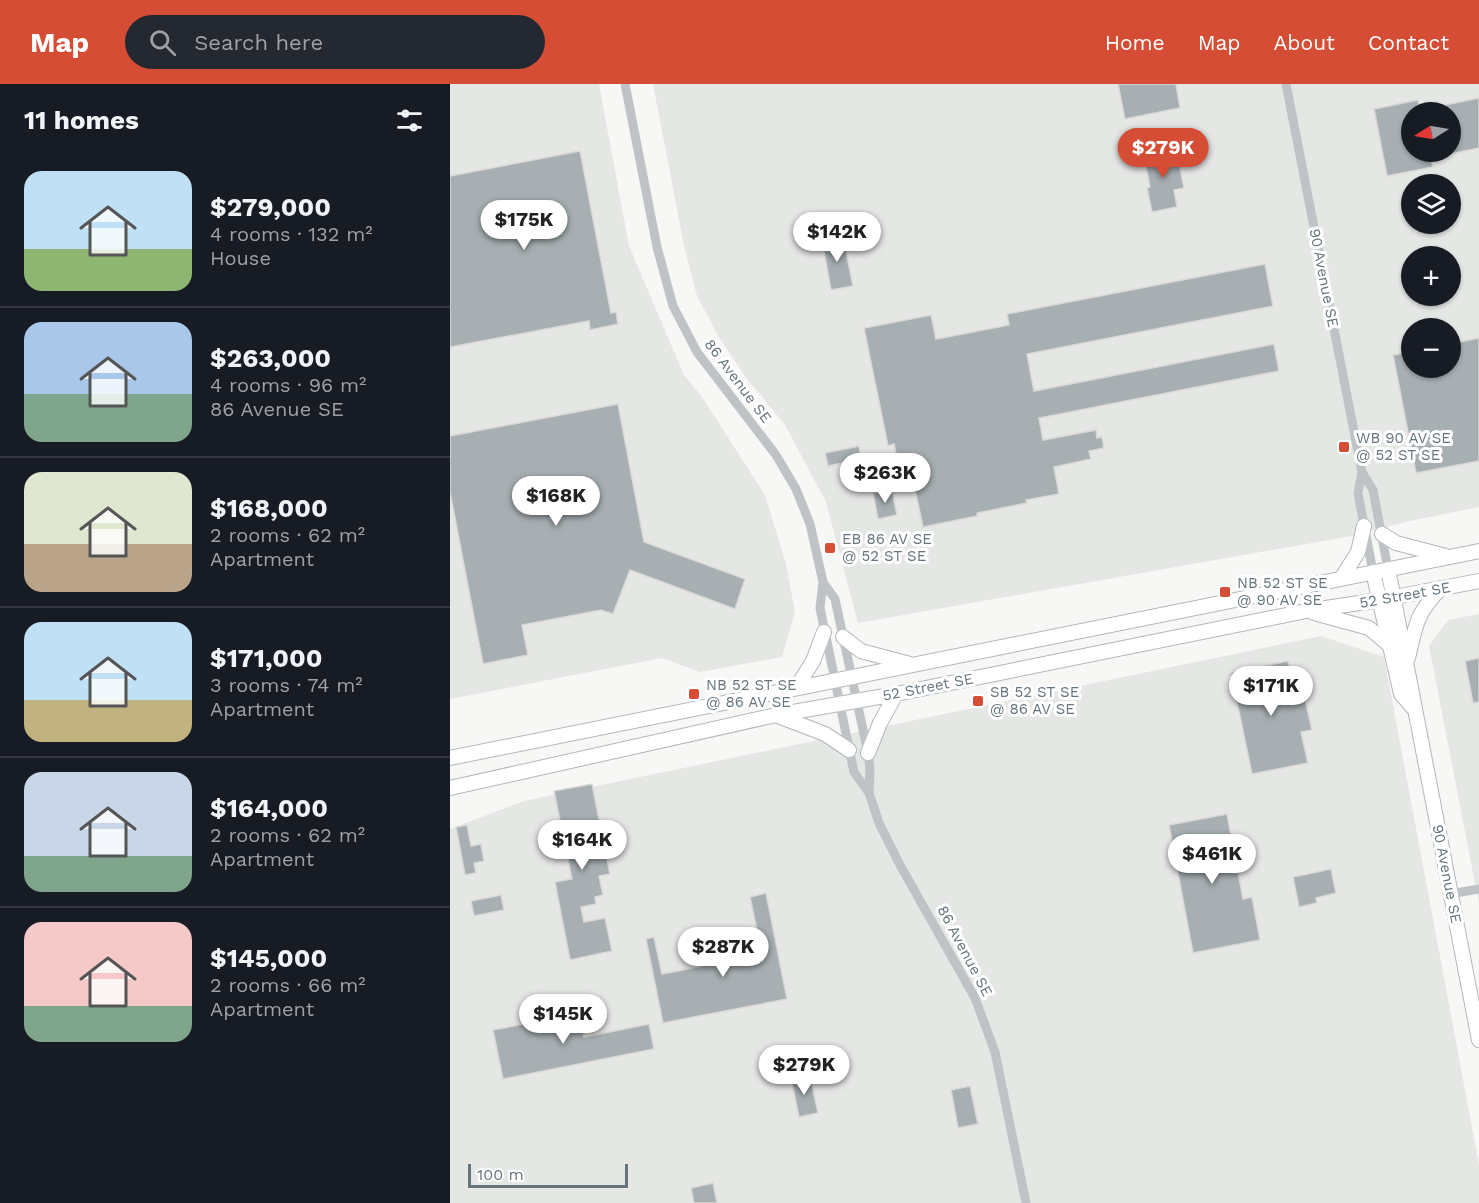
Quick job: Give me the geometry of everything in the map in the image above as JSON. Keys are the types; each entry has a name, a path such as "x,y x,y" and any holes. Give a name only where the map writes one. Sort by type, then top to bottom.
{"main road":[{"path":"1341,579 1358,552 1364,526"},
{"path":"1382,534 1396,543 1451,557"},
{"name":"52 Street SE","path":"450,758 1479,551"},
{"name":"90 Avenue SE","path":"1388,569 1414,693 1414,709 1479,1040"},
{"name":"90 Avenue SE","path":"1373,572 1401,694 1414,709"},
{"name":"52 Street SE","path":"450,788 776,715 896,694 1306,611 1393,598 1479,581"},
{"path":"1407,663 1416,624 1424,606 1441,588"},
{"path":"1306,611 1369,628 1388,644"},
{"path":"796,688 810,666 824,632"},
{"path":"843,637 861,651 915,666"},
{"path":"868,753 880,723 896,694"},
{"path":"776,715 825,734 849,750"}],"street":[{"name":"86 Avenue SE","path":"625,84 657,247 673,306 697,352 776,455 796,489 810,524 823,582 820,608 824,632 854,772 869,793 879,823 900,865 975,998 995,1052 1026,1203"},
{"name":"90 Avenue SE","path":"1286,84 1362,472 1373,490 1388,569"},
{"name":"90 Avenue SE","path":"1362,472 1358,493 1373,572"},
{"name":"86 Avenue SE","path":"823,582 835,598 868,753 869,793"},
{"path":"1450,894 1479,889"}],"shaded area":[{"path":"450,84 599,84 629,246 684,375 702,397 765,495 786,564 795,612 782,657 700,672 662,658 450,699"},
{"path":"653,84 1479,84 1479,507 1405,522 1352,536 858,623 826,502 785,425 744,375 719,337 697,296 684,246"},
{"path":"1479,614 1479,904 1429,646 1448,620"},
{"path":"1321,636 1384,657 1479,1165 1479,1203 450,1203 450,829 524,801"}],"building":[{"path":"1118,84 1176,84 1180,108 1125,119"},
{"path":"1479,98 1479,148 1461,152 1459,102"},
{"path":"1401,103 1401,162 1432,162 1433,167 1387,176 1374,109"},
{"path":"1176,148 1184,188 1174,190 1177,207 1152,212 1144,155"},
{"path":"580,151 611,313 616,312 618,324 590,330 589,321 450,347 450,176"},
{"path":"843,236 853,286 831,290 822,240"},
{"path":"1265,264 1273,306 1027,354 1034,391 1274,344 1279,371 1039,418 1043,440 1096,430 1097,438 1102,437 1104,448 1089,451 1091,459 1054,467 1059,494 977,513 977,516 923,527 914,485 900,488 898,478 901,478 894,444 888,446 864,328 931,315 936,339 1009,325 1007,314"},
{"path":"1479,338 1479,461 1416,473 1393,355 1401,354 1401,378 1461,378 1461,342"},
{"path":"618,404 644,542 745,579 735,609 630,570 613,614 601,610 522,625 528,655 483,664 450,492 450,436"},
{"path":"859,446 861,459 828,466 825,453"},
{"path":"892,490 897,515 878,519 873,493"},
{"path":"1479,658 1479,702 1473,703 1465,661"},
{"path":"1288,661 1296,701 1305,699 1312,730 1301,732 1308,763 1252,774 1231,673"},
{"path":"592,784 610,874 599,876 603,895 595,897 596,904 581,907 584,922 605,918 612,951 570,960 555,882 572,879 554,791"},
{"path":"1227,814 1243,899 1252,897 1260,940 1193,953 1169,825"},
{"path":"467,825 471,846 481,844 484,861 474,863 476,873 465,875 456,827"},
{"path":"1331,869 1336,893 1316,898 1317,903 1299,907 1293,877"},
{"path":"766,893 787,999 663,1023 646,939 654,937 662,974 762,954 750,897"},
{"path":"501,895 504,910 474,916 471,901"},
{"path":"579,1013 584,1037 649,1024 654,1049 503,1079 493,1030"},
{"path":"810,1075 818,1113 799,1117 791,1079"},
{"path":"970,1086 978,1124 958,1128 951,1090"},
{"path":"713,1183 717,1203 694,1203 691,1188"}],"place":[{"name":"WB 90 AV SE @ 52 ST SE","path":"1344,447"},
{"name":"EB 86 AV SE @ 52 ST SE","path":"830,548"},
{"name":"NB 52 ST SE @ 90 AV SE","path":"1225,592"},
{"name":"NB 52 ST SE @ 86 AV SE","path":"694,694"},
{"name":"SB 52 ST SE @ 86 AV SE","path":"978,701"}]}
